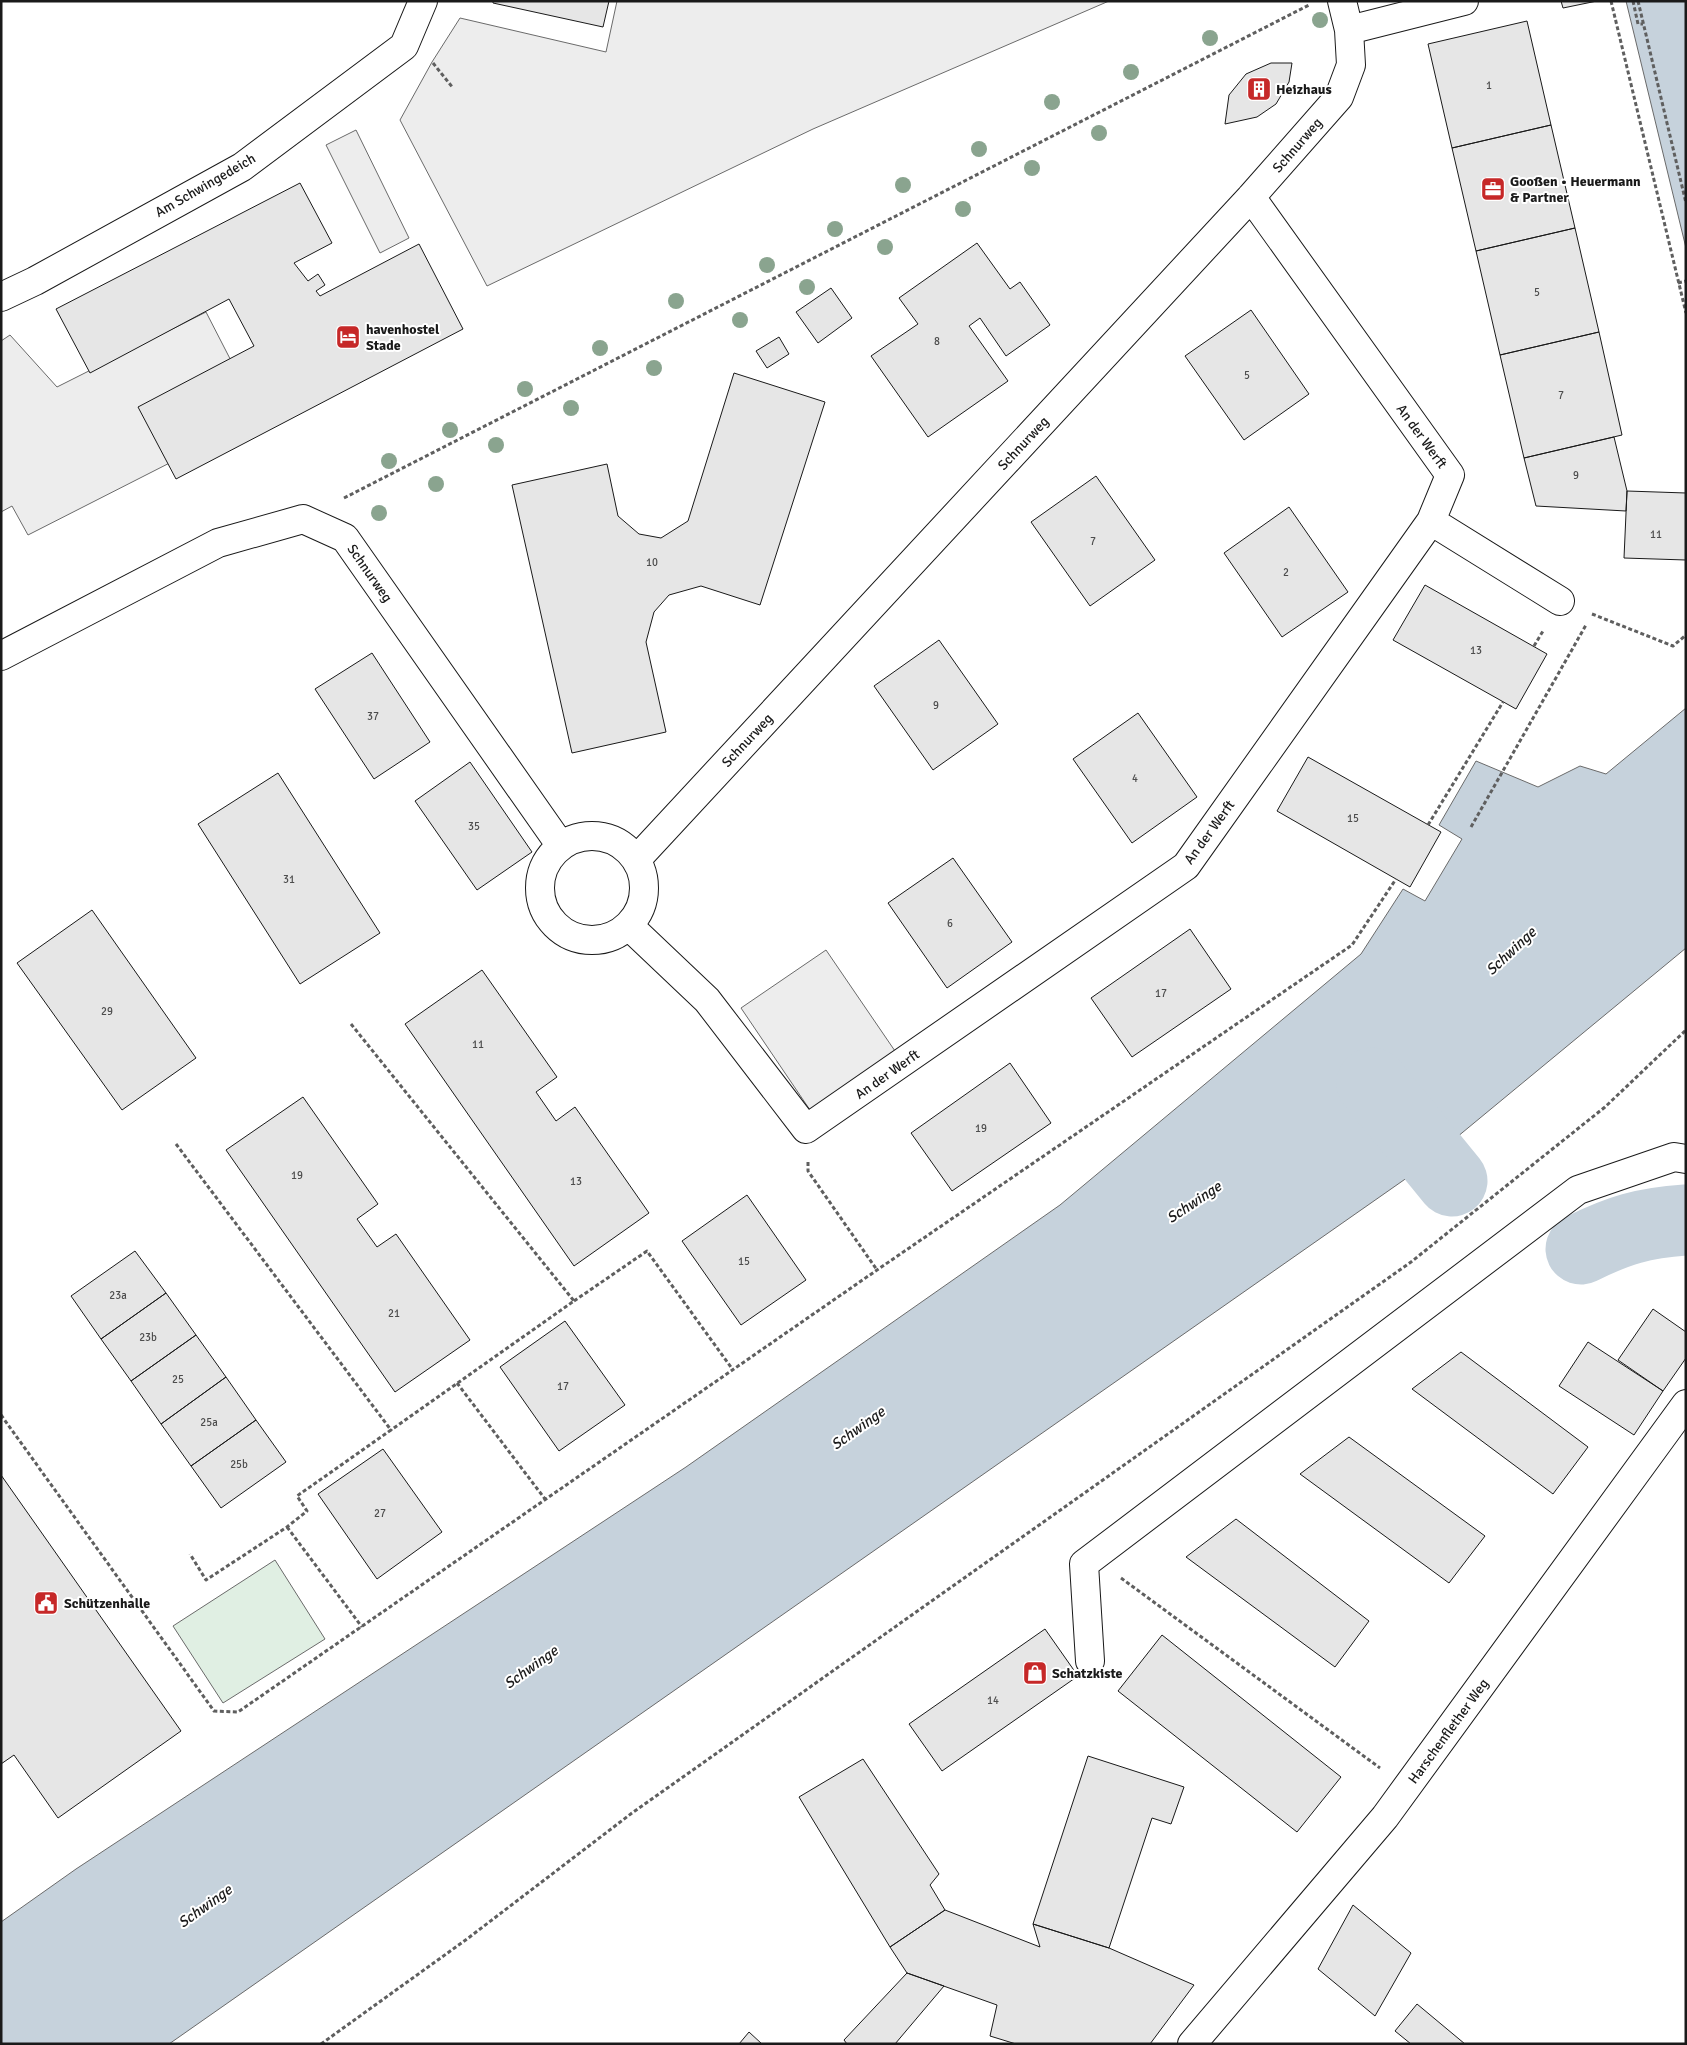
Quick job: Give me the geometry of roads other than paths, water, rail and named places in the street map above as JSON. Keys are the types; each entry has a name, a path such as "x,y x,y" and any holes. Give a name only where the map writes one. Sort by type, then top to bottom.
{"street":[{"name":"Am Schwingedeich","path":"1,297 35,281 242,166 404,46 423,1"},
{"name":"Schnurweg","path":"636,860 1251,196 1339,97 1351,65 1349,30 1342,1"},
{"path":"1349,30 1464,1"},
{"name":"An der Werft","path":"629,926 707,1000 806,1130 1186,866 1431,521 1450,474 1251,196"},
{"name":"Schnurweg","path":"1,656 218,544 303,519 345,538 561,846"},
{"path":"1431,521 1560,601"},
{"path":"593,835 610,838 625,847 636,860 643,876 645,894 639,911 629,926 616,935 600,940 584,940 568,935 554,925 545,912 540,896 543,868 550,855 561,846 576,838 593,835"},
{"path":"1090,1661 1084,1564 1092,1557 1578,1190 1674,1157 1686,1159"},
{"name":"Harschenflether Weg","path":"1192,2044 1385,1817 1686,1404"}],"water":[{"path":"1626,1 1686,1 1686,248"},
{"name":"Schwinge","path":"1686,708 1686,948 1411,1175 169,2044 1,2044 1,1922 76,1869 686,1467 1060,1205 1361,954 1403,889 1425,901 1462,839 1439,825 1476,761 1538,787 1580,766 1606,774"}],"waterway":[{"path":"1372,1083 1452,1181"},
{"path":"1581,1249 1632,1228 1686,1220"}],"place":[{"name":"Heizhaus","path":"1259,89"},
{"name":"Gooßen • Heuermann & Partner","path":"1493,189"},
{"name":"havenhostel Stade","path":"348,337"},
{"name":"Schützenhalle","path":"46,1603"},
{"name":"Schatzkiste","path":"1035,1673"}]}
